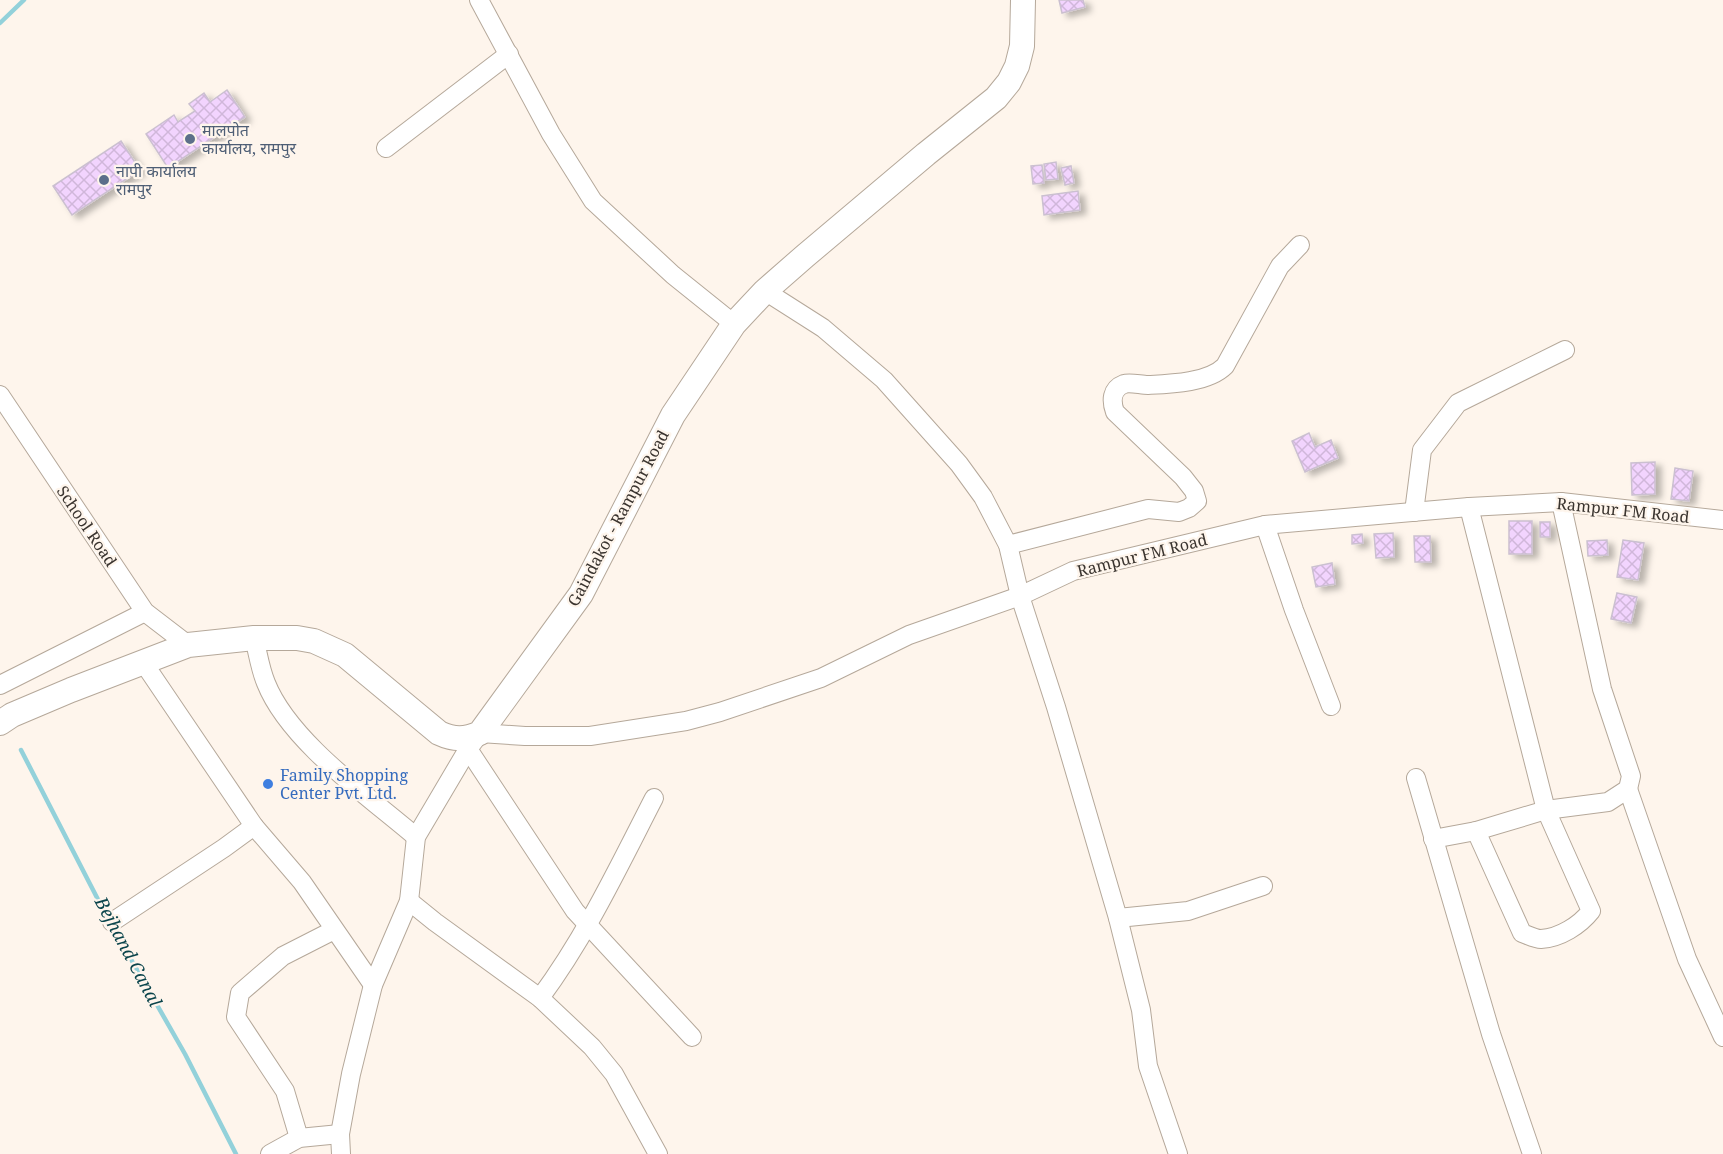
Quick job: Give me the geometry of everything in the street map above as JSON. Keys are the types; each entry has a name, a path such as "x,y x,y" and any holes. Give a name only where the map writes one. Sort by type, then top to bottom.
{"main road":[{"name":"Gaindakot - Rampur Road","path":"474,741 581,594 673,416 734,324 765,291 926,154 996,98 1009,82 1017,66 1022,46 1023,1"},
{"path":"0,723 12,715 188,645 254,638 297,638 330,647 364,670 439,733 448,738 470,738 474,741"}],"street":[{"path":"479,0 551,134 592,201 673,275 734,324"},
{"path":"386,148 509,54"},
{"path":"1008,545 1148,509 1179,512 1189,508 1197,501 1194,491 1183,477 1115,412 1111,401 1115,390 1125,384 1185,382 1218,373 1225,366 1280,266 1300,245"},
{"path":"765,291 823,328 884,380 959,464 983,497 1008,545 1020,596 1056,706 1118,918 1141,1010 1148,1066 1178,1154"},
{"path":"1413,512 1422,450 1458,403 1565,350"},
{"name":"School Road","path":"2,404 145,612 188,645"},
{"path":"1561,502 1602,689 1631,776 1628,789 1687,959 1723,1037"},
{"name":"Rampur FM Road","path":"474,741 525,736 590,736 686,721 720,712 821,678 909,635 1020,596 1073,571 1265,525 1469,507 1561,502 1723,520"},
{"path":"1469,507 1546,810 1591,910 1585,918 1564,933 1540,939 1522,933 1476,831"},
{"path":"1265,525 1294,610 1331,706"},
{"path":"0,684 145,612"},
{"path":"254,638 266,683 291,726 327,761 416,837"},
{"path":"142,662 254,826 302,882 373,985"},
{"path":"341,1154 340,1134 351,1074 373,985 409,901 416,837 474,741 574,910 692,1036"},
{"path":"1416,778 1491,1034 1532,1154"},
{"path":"1433,840 1476,831 1546,810 1608,802 1628,789"},
{"path":"540,998 588,926 654,798"},
{"path":"112,922 224,849 254,826"},
{"path":"1118,918 1188,910 1263,886"},
{"path":"409,901 540,998 592,1047 614,1074 658,1154"},
{"path":"299,1138 285,1091 236,1017 240,993 283,956 334,930"},
{"path":"270,1154 299,1138 340,1134"}],"building":[{"path":"1059,0 1083,0 1085,7 1062,13"},
{"path":"227,90 245,117 168,168 146,134 174,115 178,122 195,111 189,104 204,93 210,102"},
{"path":"121,141 140,170 72,215 53,186"},
{"path":"1056,162 1058,179 1046,180 1044,164"},
{"path":"1042,165 1044,183 1033,184 1031,166"},
{"path":"1071,166 1074,183 1065,185 1061,168"},
{"path":"1078,191 1080,210 1044,215 1042,196"},
{"path":"1309,433 1315,447 1331,440 1338,458 1305,472 1292,441"},
{"path":"1655,462 1655,494 1632,495 1631,463"},
{"path":"1675,468 1693,471 1689,501 1671,499"},
{"path":"1509,521 1532,521 1532,554 1509,554"},
{"path":"1540,522 1550,522 1550,537 1540,537"},
{"path":"1393,533 1394,557 1376,558 1374,534"},
{"path":"1362,534 1363,543 1352,544 1352,535"},
{"path":"1414,536 1430,536 1431,562 1415,562"},
{"path":"1607,540 1608,555 1588,556 1587,541"},
{"path":"1623,540 1644,543 1638,580 1617,577"},
{"path":"1332,563 1335,584 1316,587 1312,567"},
{"path":"1617,593 1637,597 1631,623 1611,619"}],"waterway":[{"path":"0,23 24,0"},
{"name":"Bejhand Canal","path":"21,750 108,919"},
{"name":"Bejhand Canal","path":"112,926 185,1054 236,1154"}],"place":[{"name":"मालपोत कार्यालय, रामपुर","path":"190,139"},
{"name":"नापी कार्यालय रामपुर","path":"104,180"},
{"name":"Family Shopping Center Pvt. Ltd.","path":"268,784"}]}
